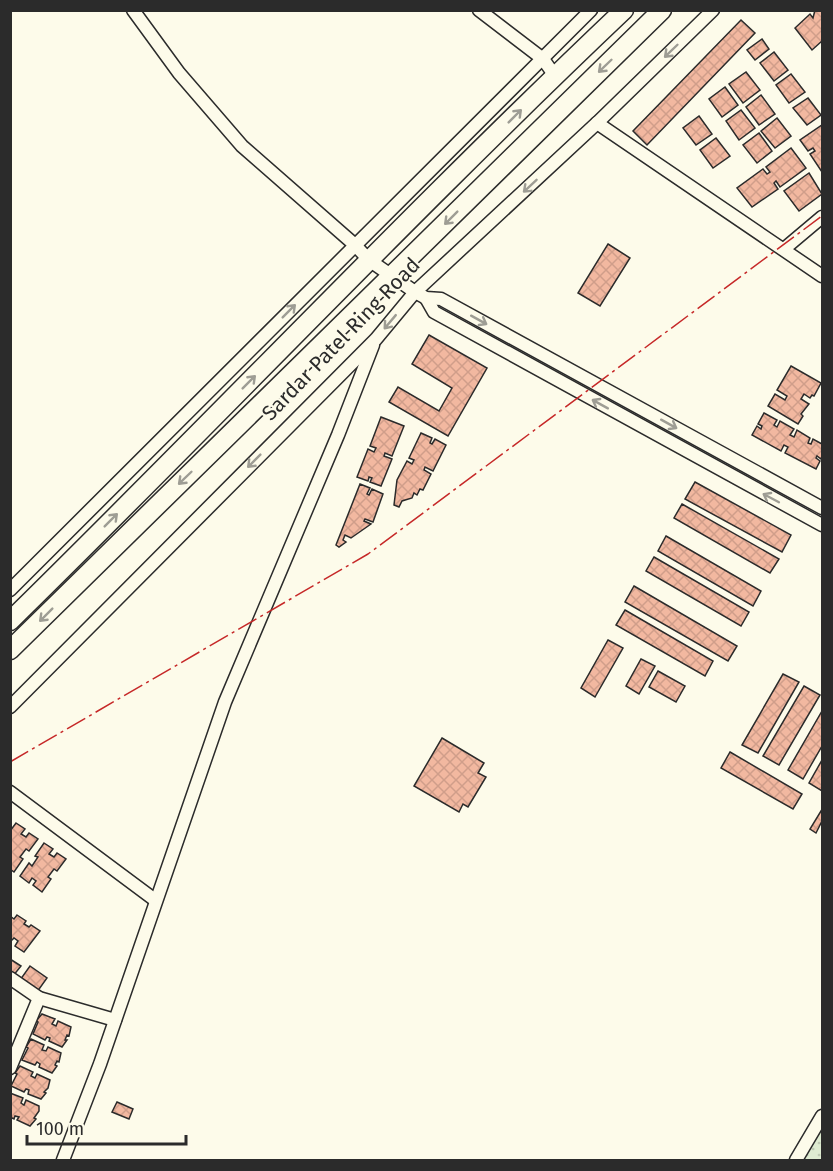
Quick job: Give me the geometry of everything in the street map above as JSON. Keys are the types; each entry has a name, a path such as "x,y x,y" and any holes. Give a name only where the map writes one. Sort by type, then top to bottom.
{"highway":[{"name":"Sardar Patel Ring Road","path":"10,621 369,260 624,10"},
{"name":"Sardar Patel Ring Road","path":"10,650 662,10"},
{"path":"93,539 108,554"}],"street":[{"path":"132,10 179,73 242,146 355,245 369,260 415,292 426,298 441,299 822,508"},
{"path":"479,10 543,59 555,76"},
{"path":"10,590 591,10"},
{"name":"Sardar Patel Ring Road","path":"10,707 376,339 415,292 597,123 713,10"},
{"path":"597,123 822,276"},
{"path":"784,249 822,217"},
{"path":"426,298 434,312 822,525"},
{"path":"63,1161 115,1020 225,702 376,339"},
{"path":"792,509 799,495"},
{"path":"10,792 155,900"},
{"path":"10,978 39,998 115,1020"},
{"path":"10,1068 39,998"},
{"path":"796,1161 822,1116"}],"green space":[{"path":"822,1127 822,1160 802,1160"}],"building":[{"path":"815,10 822,10 822,41 812,50 795,28 810,14 813,18"},
{"path":"741,20 755,33 647,145 633,131"},
{"path":"762,39 769,49 755,60 747,50"},
{"path":"774,52 788,70 774,81 760,63"},
{"path":"746,72 760,90 743,103 729,84"},
{"path":"791,74 805,92 789,103 776,85"},
{"path":"725,87 738,105 722,117 709,99"},
{"path":"761,95 775,114 759,125 746,107"},
{"path":"808,98 821,115 807,125 793,108"},
{"path":"741,110 755,128 739,140 726,121"},
{"path":"699,116 712,134 696,145 683,128"},
{"path":"777,118 791,136 775,148 761,131"},
{"path":"822,125 822,172 810,154 815,151 813,148 808,151 800,140"},
{"path":"759,133 772,151 757,163 743,145"},
{"path":"716,138 730,156 713,168 700,150"},
{"path":"791,148 806,168 780,187 776,181 774,183 778,189 752,207 737,188 763,169 767,174 770,172 766,167"},
{"path":"809,173 822,194 799,211 784,191"},
{"path":"608,244 630,258 600,306 578,293"},
{"path":"429,335 487,368 448,436 389,402 398,387 439,411 452,388 412,364"},
{"path":"791,366 821,383 814,396 810,398 804,394 801,399 809,404 801,414 803,416 798,424 768,406 775,394 785,400 787,396 777,390"},
{"path":"764,413 777,420 774,425 777,427 780,421 794,429 790,435 794,437 797,430 810,438 808,443 811,444 813,439 822,444 822,456 821,459 817,456 816,458 820,461 816,469 785,453 788,447 784,445 781,451 752,435 757,426 761,429 762,426 758,424"},
{"path":"381,417 404,426 392,456 385,453 384,456 392,459 381,486 370,482 372,478 369,477 368,481 357,477 368,449 374,452 376,448 370,446"},
{"path":"421,433 432,438 430,443 432,444 435,439 446,445 433,471 425,467 424,470 431,474 423,490 420,489 417,495 414,493 412,498 402,501 399,507 394,505 397,480 407,461 412,464 414,460 409,458"},
{"path":"695,482 791,535 782,552 685,499"},
{"path":"360,484 370,488 367,494 369,495 372,489 383,494 373,522 365,519 364,521 371,524 351,538 345,535 343,540 346,542 339,547 336,545"},
{"path":"682,504 779,559 770,573 674,518"},
{"path":"666,536 761,591 753,606 658,551"},
{"path":"654,557 749,612 741,626 646,571"},
{"path":"634,586 737,646 728,661 625,602"},
{"path":"625,610 713,661 705,676 616,625"},
{"path":"608,640 623,648 595,697 581,688"},
{"path":"641,659 655,666 639,694 626,686"},
{"path":"658,671 685,686 676,702 649,687"},
{"path":"783,674 799,682 758,753 742,745"},
{"path":"804,686 820,695 779,765 763,756"},
{"path":"822,711 822,746 803,779 788,770"},
{"path":"442,738 484,763 478,773 486,777 468,807 463,804 459,812 414,786"},
{"path":"730,752 802,794 793,809 721,768"},
{"path":"822,760 822,791 809,783"},
{"path":"821,811 822,821 816,833 810,829"},
{"path":"16,823 25,829 21,834 26,837 29,833 38,839 29,851 26,849 20,857 23,859 14,872 10,869 10,831"},
{"path":"44,843 53,849 49,854 54,857 57,853 66,859 57,871 54,869 48,877 51,879 42,892 33,885 36,881 32,878 29,883 20,876 29,863 32,866 38,857 35,856"},
{"path":"17,915 26,921 24,924 29,927 31,925 40,931 24,952 15,946 18,941 14,938 10,942 10,916 14,919"},
{"path":"10,959 21,966 13,976 10,974"},
{"path":"30,966 47,978 37,992 20,980"},
{"path":"42,1014 55,1019 52,1024 56,1026 58,1021 71,1027 69,1036 67,1035 65,1040 67,1040 62,1047 49,1041 50,1038 47,1037 45,1040 33,1034 38,1022 36,1021"},
{"path":"31,1039 44,1045 42,1050 46,1051 48,1047 61,1053 59,1062 57,1061 55,1065 57,1066 52,1073 39,1067 40,1064 37,1062 35,1065 22,1060"},
{"path":"20,1066 33,1072 31,1076 35,1078 37,1074 50,1080 44,1092 46,1093 41,1099 28,1094 29,1090 26,1089 24,1092 11,1086"},
{"path":"10,1093 23,1098 21,1103 24,1105 26,1100 39,1106 39,1111 34,1118 36,1119 30,1126 17,1120 19,1117 15,1116 14,1119 10,1117"},
{"path":"117,1102 133,1109 129,1119 112,1112"}],"power":[{"path":"10,762 368,554 822,216"}]}
